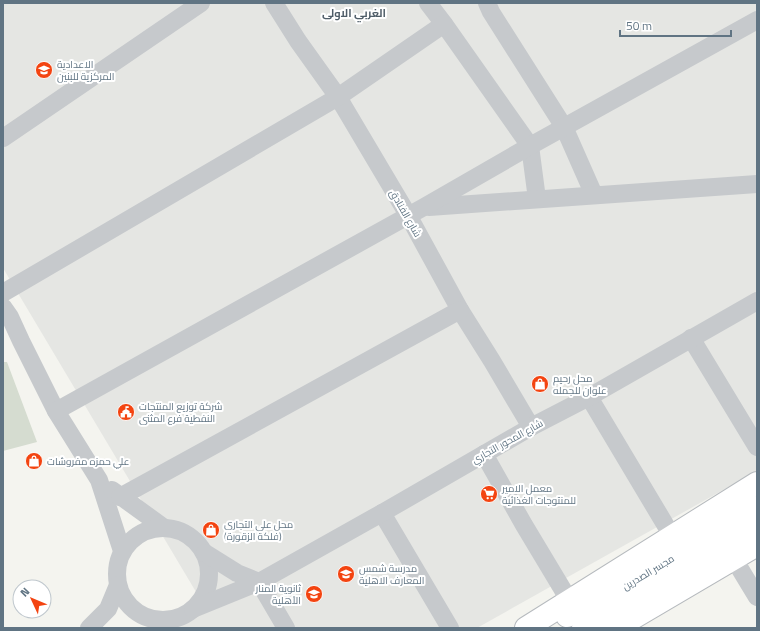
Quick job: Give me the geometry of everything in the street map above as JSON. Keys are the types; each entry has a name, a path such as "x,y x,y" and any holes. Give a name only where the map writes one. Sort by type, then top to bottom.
{"main road":[{"path":"526,628 757,483"},
{"name":"مجسر الصدرين","path":"535,628 568,615 610,620 757,507"},
{"name":"مجسر الصدرين","path":"583,628 610,620 757,527"},
{"path":"610,620 734,559 757,545"}],"street":[{"path":"3,138 201,3"},
{"name":"شارع الفنادق","path":"274,3 298,41 338,97 408,215 460,310 531,427"},
{"path":"428,3 530,146 537,199"},
{"path":"487,3 491,12 564,127 594,196"},
{"path":"56,411 757,20"},
{"path":"3,292 338,97 444,24"},
{"path":"424,207 757,184"},
{"name":"شارع المحور التجاري","path":"181,618 259,582 531,427 589,397 757,300"},
{"path":"120,497 460,310"},
{"path":"5,314 12,341 99,480 122,551"},
{"path":"691,338 757,447"},
{"path":"589,397 672,536"},
{"path":"484,454 524,526 569,600"},
{"path":"99,480 120,497 164,527 180,531 195,540 205,554 209,567 209,582 204,595 181,618 163,620 148,618 134,611 124,599 118,585 117,568 122,551 133,538 147,530 164,527"},
{"path":"382,513 450,628"},
{"path":"205,554 237,573 259,582 286,628"},
{"path":"734,559 757,597"},
{"path":"89,628 108,609 118,585"}],"shaded area":[{"path":"3,3 757,3 757,471 477,628 163,628 205,607 3,268"},
{"path":"3,362 7,362 37,442 3,451"}],"place":[{"name":"الاعدادية المركزية للبنين","path":"44,70"},
{"name":"محل رحيم علوان للجمله","path":"540,384"},
{"name":"شركة توزيع المنتجات النفطية فرع المثنى","path":"126,412"},
{"name":"علي حمزه مفروشات","path":"34,461"},
{"name":"معمل الامير للمنتوجات الغذائية","path":"489,494"},
{"name":"محل علي التجاري (فلكة الزقورة)","path":"211,530"},
{"name":"مدرسة شمس المعارف الاهلية","path":"346,574"},
{"name":"ثانوية المنار الأهلية","path":"314,594"}],"district":[{"name":"الغربي الاولى","path":"354,13"}]}
